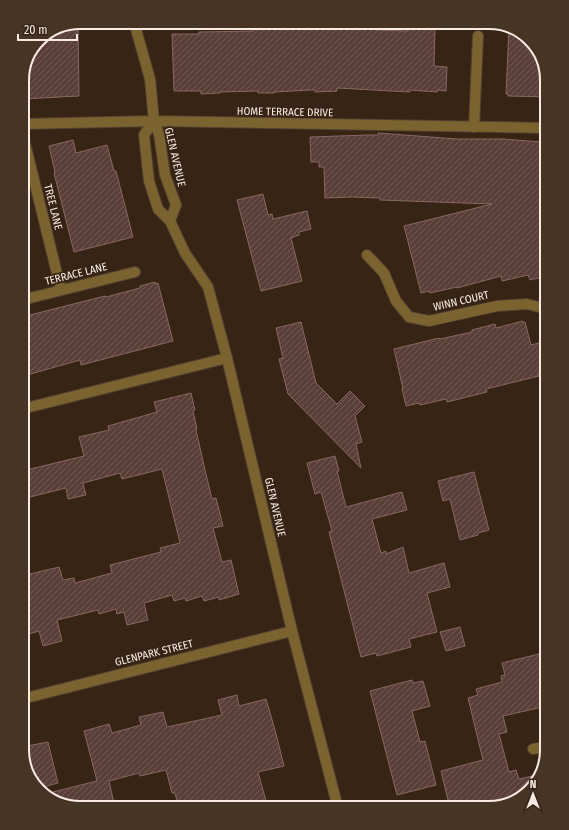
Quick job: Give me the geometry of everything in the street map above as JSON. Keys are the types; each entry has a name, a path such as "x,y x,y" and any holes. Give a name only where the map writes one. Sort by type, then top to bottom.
{"street":[{"name":"GLEN AVENUE","path":"136,29 150,79 154,121 159,134 165,176 176,205 170,221"},
{"path":"474,127 478,36"},
{"name":"GLEN AVENUE","path":"154,121 144,135 149,181 158,209 170,221 185,253 208,288 227,358 292,631 336,801"},
{"name":"HOME TERRACE DRIVE","path":"29,124 154,121 540,128"},
{"name":"TREE LANE","path":"29,159 61,290"},
{"path":"147,168 163,164"},
{"name":"WINN COURT","path":"367,255 384,273 396,301 409,317 429,321 497,306 527,304 540,307"},
{"name":"TERRACE LANE","path":"29,298 135,272"},
{"path":"29,407 227,358"},
{"name":"GLENPARK STREET","path":"29,697 292,631"},
{"path":"533,749 540,748"}],"building":[{"path":"78,29 79,96 29,99 29,77 34,57 46,42 52,38 61,33"},
{"path":"254,29 377,29 408,31 409,29 435,29 434,66 447,67 446,91 437,90 437,92 410,90 410,92 337,88 337,91 315,92 315,90 310,90 274,93 258,93 258,91 201,94 201,91 174,91 172,34 254,31"},
{"path":"509,33 525,44 536,61 540,73 540,97 508,96 508,94 506,94"},
{"path":"378,133 457,139 503,139 540,142 540,278 530,280 528,275 502,281 501,276 457,288 430,293 429,291 421,293 404,226 492,204 380,200 380,198 325,198 324,167 319,167 319,162 311,162 310,137 378,135"},
{"path":"73,140 76,153 107,145 114,171 116,171 133,237 74,252 54,173 49,146"},
{"path":"263,194 268,215 272,214 273,219 307,211 311,229 299,232 299,235 291,238 302,281 261,291 237,200"},
{"path":"155,282 155,284 158,283 173,341 81,365 80,360 29,374 29,315 105,296 106,297 140,288 140,286"},
{"path":"523,321 523,323 525,322 531,345 540,343 539,376 486,389 487,392 447,402 446,399 420,405 419,403 406,406 394,349 472,332 472,330 495,324 496,328"},
{"path":"301,322 316,383 337,404 350,391 365,406 355,416 362,442 356,444 361,468 288,394 279,359 283,358 276,328"},
{"path":"191,393 195,410 193,411 196,430 205,470 212,499 216,498 223,526 213,528 222,562 231,560 239,594 219,600 219,597 204,601 202,596 186,601 185,598 174,601 172,595 144,603 148,620 127,625 124,612 117,614 116,609 99,614 98,610 57,620 62,641 43,646 39,631 29,634 29,574 59,567 63,580 74,578 75,583 112,573 110,565 161,552 160,548 180,543 162,469 122,479 120,473 83,483 86,495 68,499 66,488 29,497 29,469 84,456 79,437 109,430 108,426 157,412 154,402"},
{"path":"335,456 339,471 337,471 346,507 402,492 407,510 372,519 381,553 386,551 386,554 403,547 409,573 444,563 450,587 427,593 437,632 409,639 411,647 377,656 376,653 361,657 329,532 332,531 321,492 315,494 307,463"},
{"path":"474,472 489,530 460,540 450,499 443,501 438,481"},
{"path":"460,627 465,646 446,651 440,632"},
{"path":"540,654 540,708 503,716 507,732 499,734 509,772 516,770 517,774 513,774 513,794 496,801 448,801 441,771 483,760 468,698 478,695 476,689 502,682 501,676 505,675 502,663"},
{"path":"412,680 413,683 423,681 430,706 412,711 420,742 425,741 436,785 397,795 370,691"},
{"path":"237,695 239,706 266,699 284,766 258,772 266,801 177,801 175,793 172,793 166,770 140,776 139,773 109,781 113,801 70,800 52,792 97,781 84,731 109,724 112,733 141,725 139,717 163,712 167,727 222,715 218,700"},
{"path":"48,742 58,783 45,787 40,781 33,769 29,757 29,746"}]}
